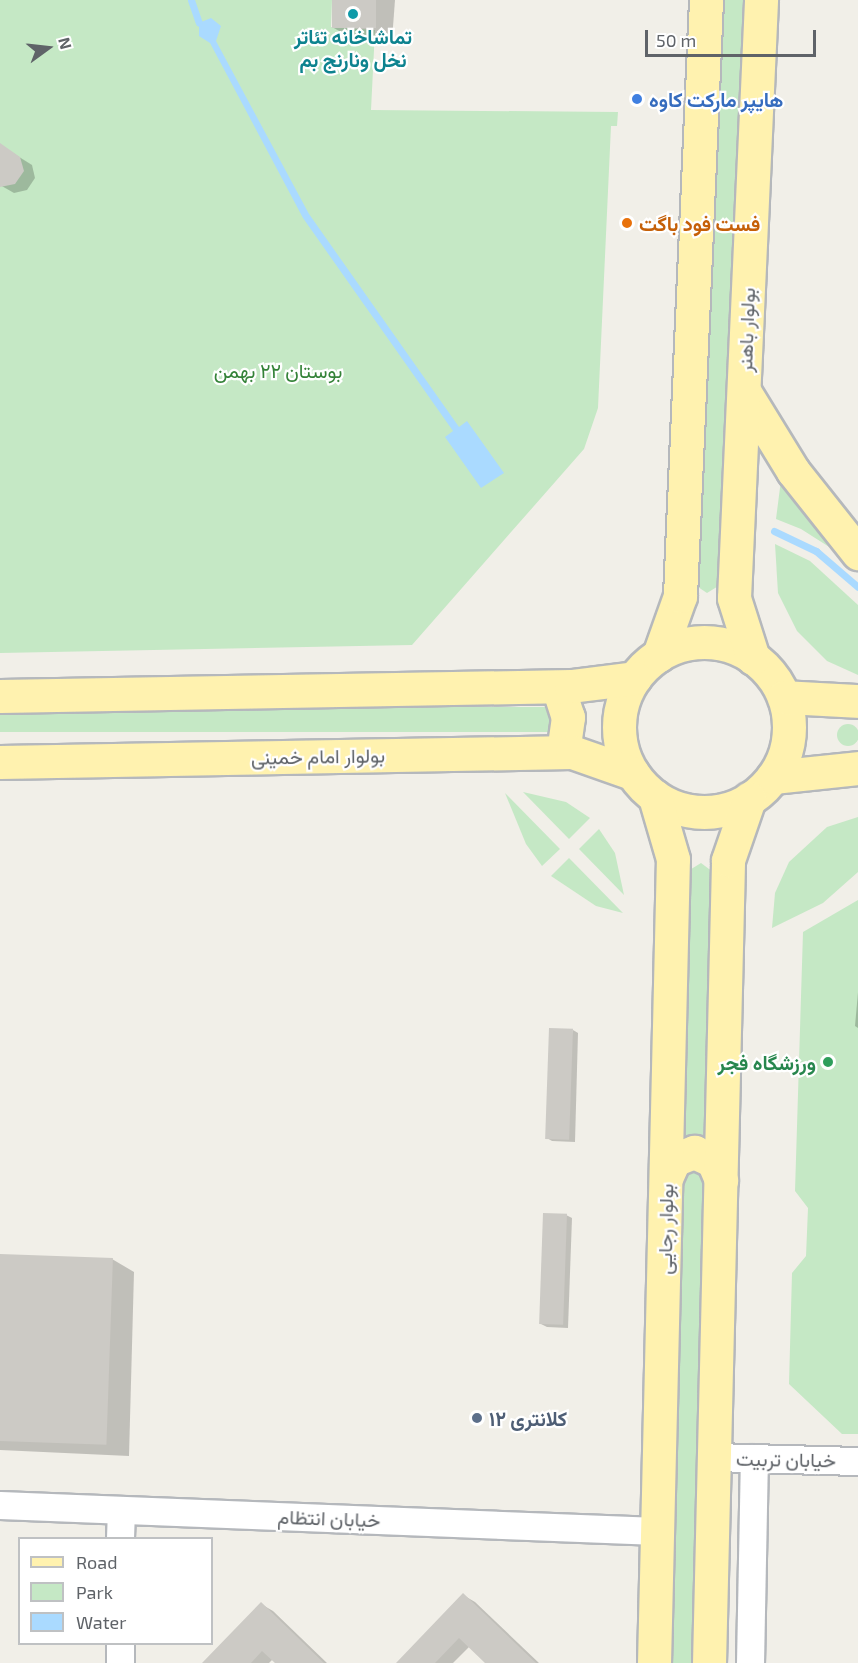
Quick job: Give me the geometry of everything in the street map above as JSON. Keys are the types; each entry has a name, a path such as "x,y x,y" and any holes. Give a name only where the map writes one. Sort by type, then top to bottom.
{"main road":[{"path":"659,655 680,596 706,0"},
{"name":"بولوار باهنر","path":"753,658 734,598 760,0"},
{"path":"744,390 793,471 858,553"},
{"path":"706,642 739,650 753,658 766,669 783,697 788,738 773,777 749,799 719,811 702,812 670,805 655,797 632,773 621,742 621,708 635,678 659,655 682,645 706,642"},
{"path":"0,696 558,687 635,678"},
{"path":"558,687 568,717 563,752"},
{"path":"783,697 858,701"},
{"name":"بولوار امام خمینی","path":"0,762 563,752 632,773"},
{"path":"773,777 858,768"},
{"name":"بولوار رجایی","path":"654,1663 674,859 655,797"},
{"path":"709,1663 728,860 749,799"},
{"path":"666,1178 674,1160 693,1152 713,1161 720,1179"}],"street":[{"name":"خیابان تربیت","path":"714,1457 858,1461"},
{"path":"750,1663 754,1458"},
{"name":"خیابان انتظام","path":"0,1505 657,1531"},
{"path":"120,1537 121,1510"},
{"path":"120,1645 120,1663"}],"green space":[{"name":"بوستان ۲۲ بهمن","path":"0,0 332,0 331,27 375,30 371,110 618,112 617,126 611,126 598,408 584,449 412,645 0,653"},
{"path":"719,0 747,0 720,585 707,593 695,585"},
{"path":"781,480 834,550 801,529 776,519"},
{"path":"775,544 810,561 858,605 858,675 827,661 797,631 778,593"},
{"path":"0,707 556,707 556,732 0,732"},
{"path":"848,724 856,727 859,735 856,743 848,746 840,743 837,735 840,727"},
{"path":"523,792 566,802 590,818 569,839"},
{"path":"505,793 560,849 542,866 526,844"},
{"path":"858,817 858,872 823,903 772,928 775,893 789,862 827,827"},
{"path":"599,829 615,853 624,895 579,849"},
{"path":"569,858 623,913 596,906 551,876"},
{"path":"701,863 713,872 708,1142 680,1141 688,871"},
{"name":"ورزشگاه فجر","path":"858,900 858,1434 842,1434 789,1384 792,1273 806,1256 808,1208 795,1191 803,932"},
{"path":"688,1167 706,1175 695,1663 668,1663 679,1180"}],"water":[{"path":"211,18 221,26 216,41 309,214 459,427 467,421 504,473 481,488 445,437 453,431 303,218 210,43 199,36 199,23"}],"building":[{"name":"تماشاخانه تئاتر نخل ونارنج بم","path":"332,0 376,0 376,28 332,28"},
{"path":"0,143 20,157 24,171 15,184 0,187"},
{"path":"549,1028 573,1029 569,1140 545,1139"},
{"path":"543,1213 567,1214 563,1325 539,1324"},
{"path":"0,1254 113,1258 106,1445 0,1441"},
{"path":"463,1593 536,1663 485,1663 459,1638 435,1663 396,1663"},
{"path":"261,1602 324,1663 275,1663 262,1651 251,1663 202,1663"}],"waterway":[{"path":"191,0 199,23"},
{"path":"774,531 816,551 858,587"}],"place":[{"name":"تماشاخانه تئاتر نخل ونارنج بم","path":"353,14"},
{"name":"هایپر مارکت کاوه","path":"637,99"},
{"name":"فست فود باگت","path":"627,223"},
{"name":"ورزشگاه فجر","path":"828,1062"},
{"name":"کلانتری ۱۲","path":"477,1418"}]}
